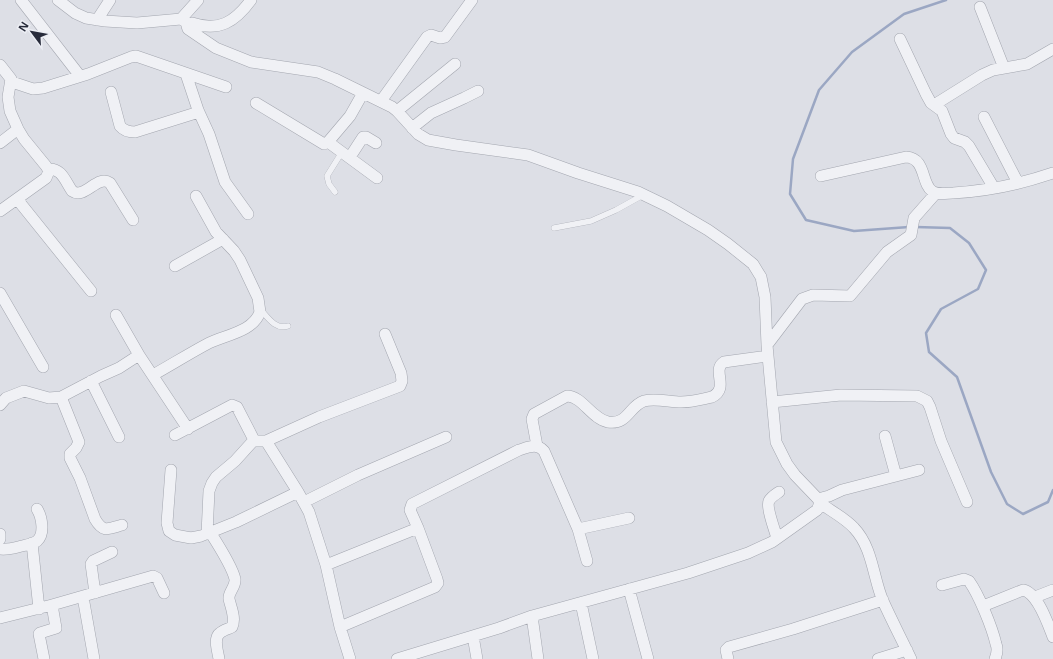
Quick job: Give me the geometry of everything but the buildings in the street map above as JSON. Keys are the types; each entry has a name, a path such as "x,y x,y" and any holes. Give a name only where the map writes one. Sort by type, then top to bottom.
{"street":[{"path":"21,0 80,76"},
{"path":"58,0 75,13 86,18 97,20 137,23 185,21 209,27 225,24 243,11 251,0"},
{"path":"97,20 110,0"},
{"path":"185,21 198,0"},
{"path":"381,101 427,37 431,35 440,38 445,37 472,0"},
{"path":"980,7 1004,68"},
{"path":"185,21 191,31 216,48 251,62 318,72 381,101 397,111 418,134 428,140 528,155 644,195 667,206 708,230 752,264 757,269 761,277 765,297 774,429 778,448 791,470 819,501 846,521 861,537 870,557 883,600 909,654 878,659"},
{"path":"900,39 926,94 934,105 942,111 951,134 954,138 965,142 969,146 994,188"},
{"path":"934,105 982,75 993,70 1027,64 1053,49"},
{"path":"12,82 28,88 37,89 80,76 136,56 226,87"},
{"path":"397,111 455,64"},
{"path":"0,65 10,77 12,82 8,97 8,104 18,129 49,171 46,178 0,211"},
{"path":"186,74 199,112 209,134 225,182 248,214"},
{"path":"412,128 431,113 478,91"},
{"path":"111,92 120,126 122,129 131,132 199,112"},
{"path":"256,103 320,143 324,144 328,142 350,116 363,93"},
{"path":"984,117 1018,183"},
{"path":"0,143 18,129"},
{"path":"346,154 363,137 366,137 376,143"},
{"path":"328,142 377,178"},
{"path":"821,176 910,157 917,162 930,190 936,193 975,192 1018,183 1053,173"},
{"path":"48,169 54,168 59,171 72,191 75,193 80,193 101,181 108,181 133,220"},
{"path":"768,345 802,299 813,294 850,296 887,252 912,235 914,218 936,193"},
{"path":"153,375 210,342 240,331 251,324 258,317 260,310 258,298 240,260 234,251 211,226 196,196"},
{"path":"17,199 90,291"},
{"path":"175,266 223,239"},
{"path":"0,293 43,367"},
{"path":"116,315 139,355 188,429"},
{"path":"254,440 266,441 319,417 400,386 402,381 401,373 385,334"},
{"path":"0,405 2,401 12,395 24,391 49,398 61,397 119,368 139,355"},
{"path":"537,446 532,419 534,414 567,396 575,398 602,420 612,422 618,421 622,420 643,402 682,402 712,397 716,395 720,388 719,369 721,363 768,356"},
{"path":"91,381 119,437"},
{"path":"772,402 841,395 917,396 923,398 927,401 930,407 941,441 967,502"},
{"path":"61,397 79,442 78,446 70,454 70,458 80,478 95,519 104,529 122,525"},
{"path":"176,435 232,405 237,407 254,440"},
{"path":"885,436 896,476"},
{"path":"304,502 358,474 446,437"},
{"path":"219,659 217,641 218,635 220,632 232,627 234,622 229,595 235,581 223,555 208,533 209,491 216,477 232,465 254,440"},
{"path":"266,441 309,512 326,565 340,627 350,659"},
{"path":"340,627 437,585 437,579 410,510 412,504 519,450 532,446 537,446 544,451 578,529 587,561"},
{"path":"171,470 167,523 169,531 174,535 191,538 236,522 298,492"},
{"path":"819,501 842,490 919,470"},
{"path":"777,538 769,502 770,499 779,492"},
{"path":"397,659 532,616 688,573 748,553 777,538 817,510 819,501"},
{"path":"0,549 9,550 32,543 38,539 42,531 41,518 37,509"},
{"path":"578,529 629,518"},
{"path":"326,565 418,528"},
{"path":"0,534 0,539"},
{"path":"32,543 38,609"},
{"path":"95,593 91,564 93,560 112,552"},
{"path":"0,618 83,597 153,576 157,578 164,593"},
{"path":"942,585 966,579 973,586 983,606 996,644 996,659"},
{"path":"629,589 648,659"},
{"path":"983,606 1023,590 1026,591 1035,597 1053,637"},
{"path":"1035,597 1053,590"},
{"path":"83,597 94,659"},
{"path":"728,659 726,650 729,647 793,629 883,600"},
{"path":"580,603 594,659"},
{"path":"44,659 39,634 56,628 52,605"},
{"path":"532,616 538,659"},
{"path":"473,636 477,659"}],"lane":[{"path":"335,192 329,184 327,176 346,154"},
{"path":"554,228 590,221 624,206 644,195"},
{"path":"260,310 277,326 282,328 288,326"}],"waterway":[{"path":"909,227 854,231 806,220 790,194 793,159 819,90 852,52 904,14 946,0"},
{"path":"916,227 950,228 969,243 986,270 978,289 941,309 926,333 929,352 957,377 991,472 1007,504 1023,514 1048,502 1053,490"}]}
